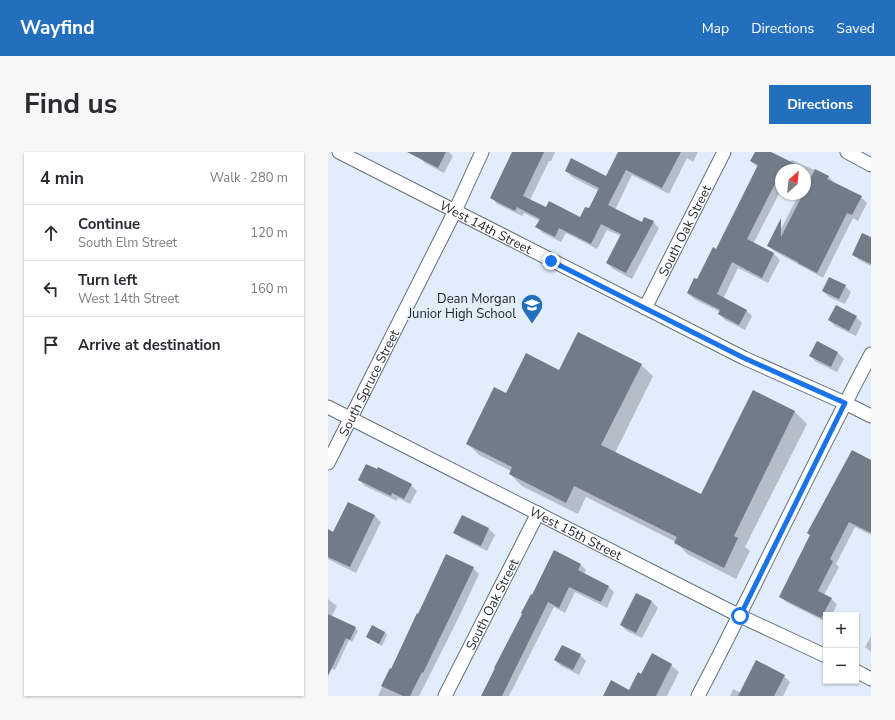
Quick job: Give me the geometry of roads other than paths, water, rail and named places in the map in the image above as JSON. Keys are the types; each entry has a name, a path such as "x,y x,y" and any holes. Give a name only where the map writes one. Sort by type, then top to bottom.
{"street":[{"name":"West 14th Street","path":"339,152 744,358 871,416"},
{"name":"South Spruce Street","path":"328,463 455,211 482,152"},
{"name":"South Oak Street","path":"645,308 724,152"},
{"path":"847,152 871,165"},
{"path":"698,696 740,616 845,403 871,354"},
{"name":"West 15th Street","path":"328,407 740,616 823,655"},
{"name":"South Oak Street","path":"445,696 538,513"},
{"path":"859,673 871,679"}],"place":[{"name":"Dean Morgan Junior High School","path":"532,324"}]}
